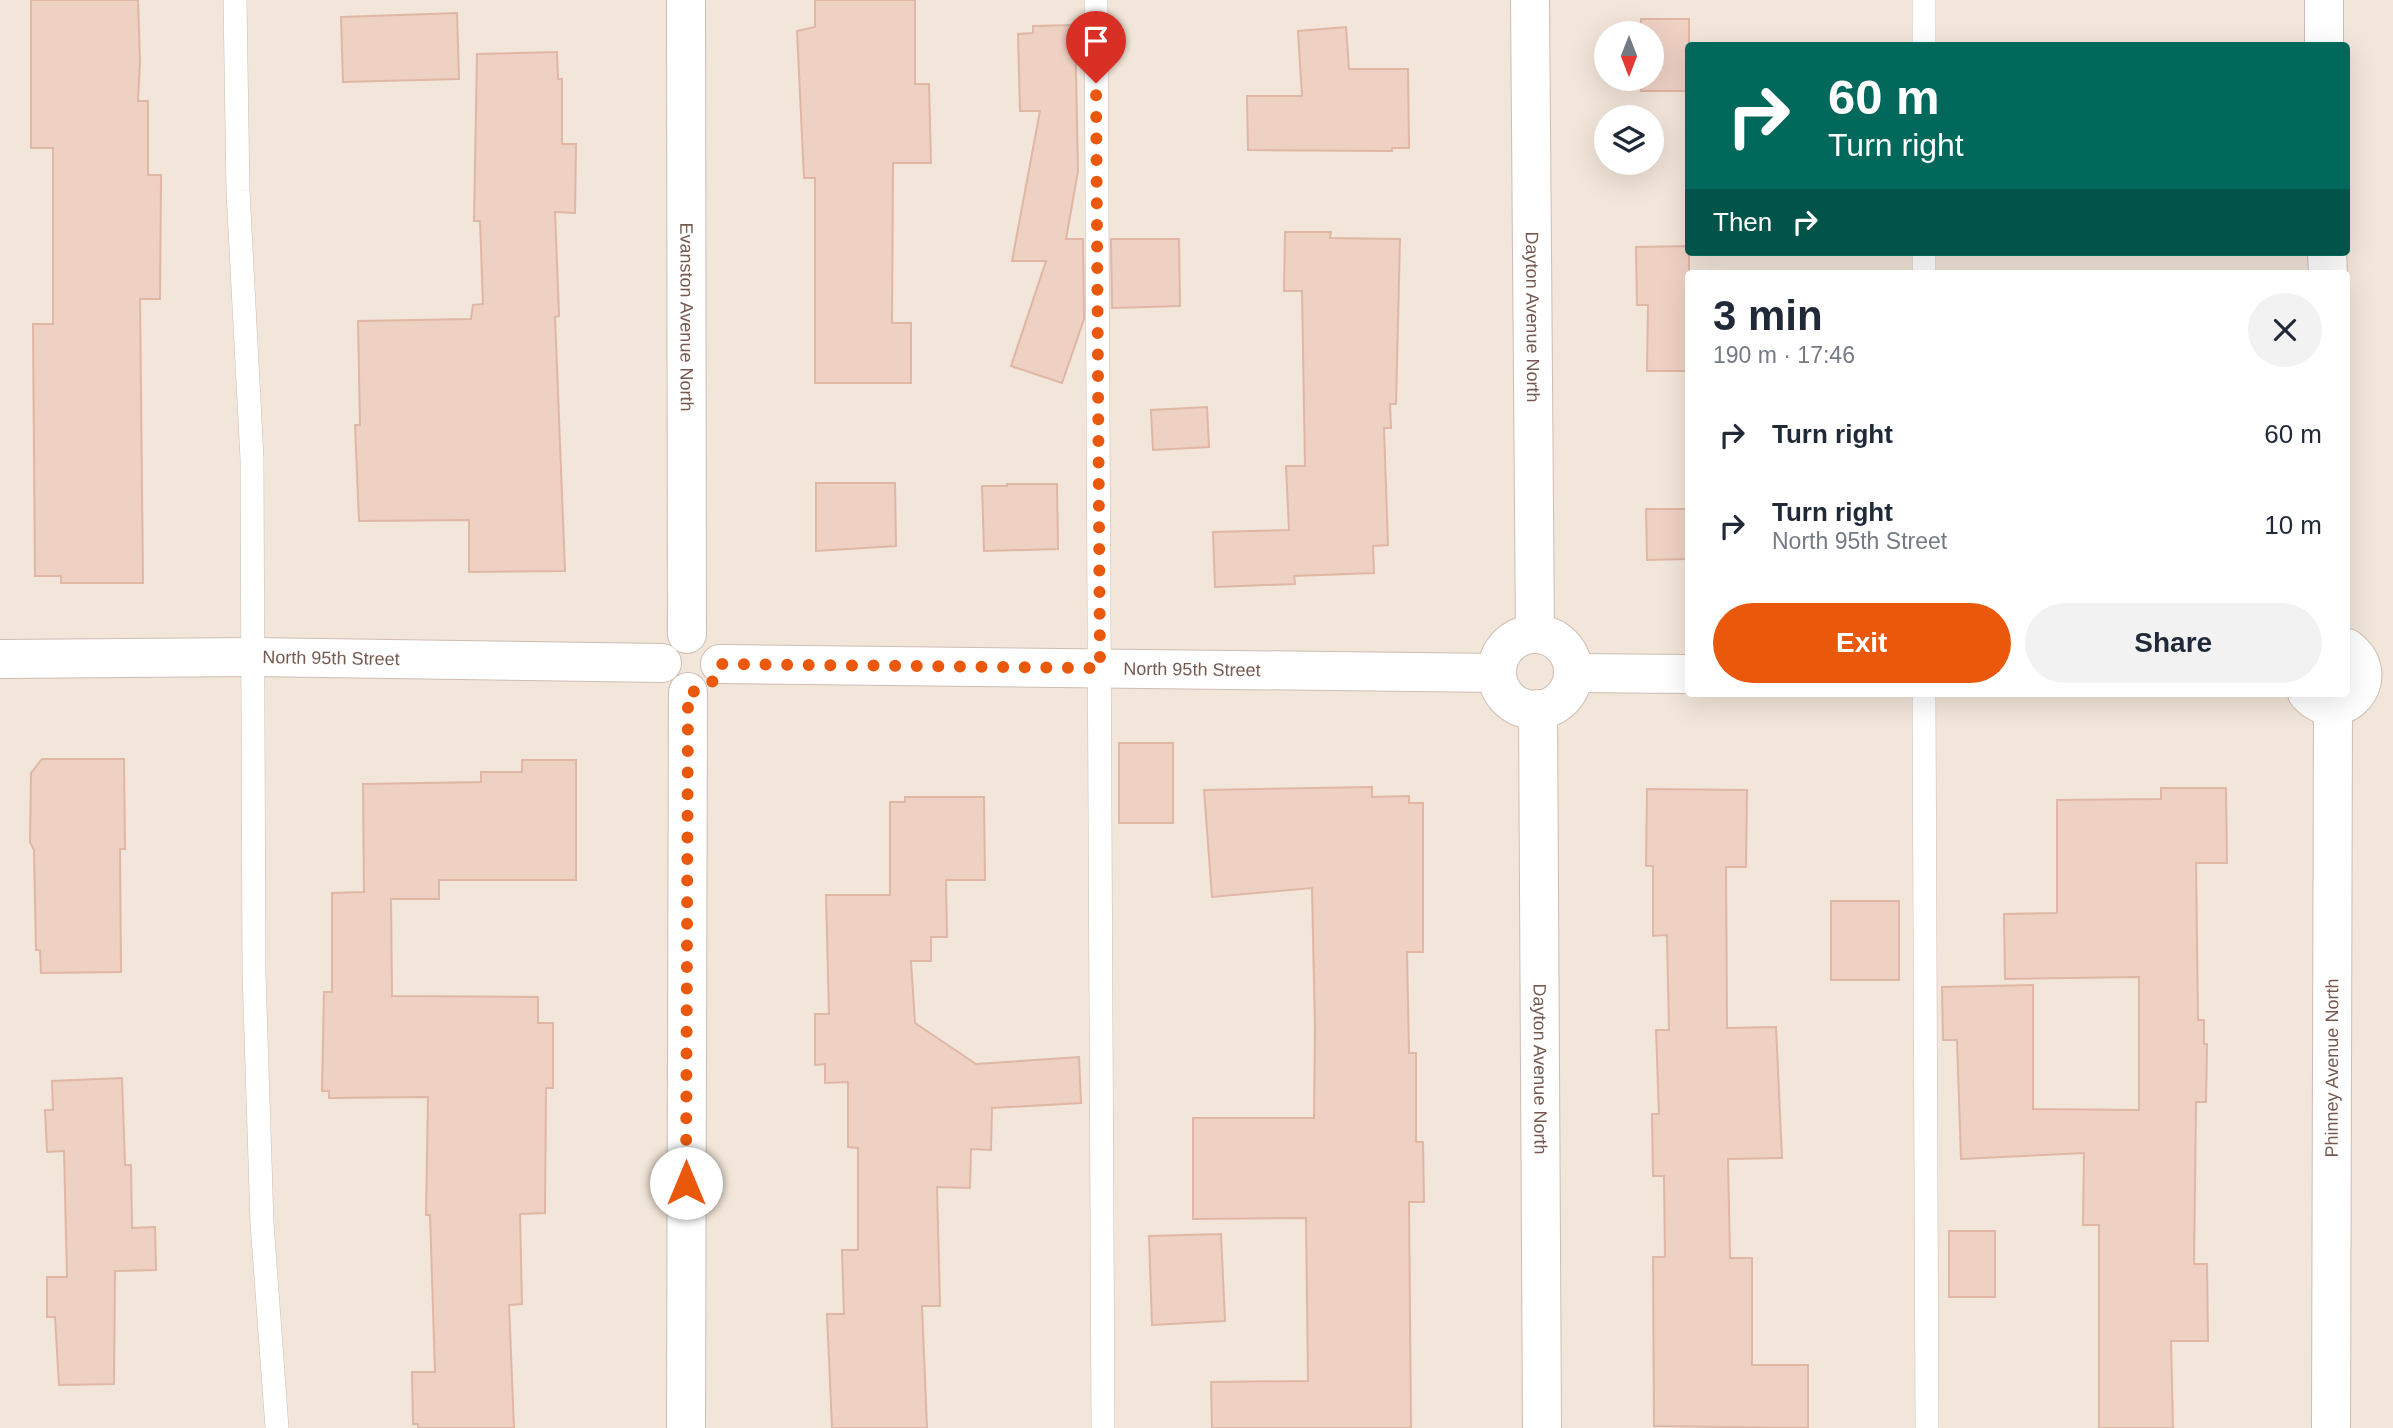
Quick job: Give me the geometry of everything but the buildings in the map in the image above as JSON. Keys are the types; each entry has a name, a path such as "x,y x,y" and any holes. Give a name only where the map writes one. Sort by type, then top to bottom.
{"street":[{"name":"Evanston Avenue North","path":"687,0 687,634"},
{"name":"Dayton Avenue North","path":"1530,0 1535,634"},
{"path":"2324,0 2324,42"},
{"path":"687,634 706,638 719,654 720,664 713,682 697,692 688,692 671,685 662,663 669,643 687,634"},
{"path":"1535,634 1552,638 1562,645 1569,654 1573,673 1561,700 1538,709 1513,703 1498,682 1497,673 1500,657 1507,645 1516,638 1535,634"},
{"name":"North 95th Street","path":"0,659 253,657 662,663"},
{"name":"North 95th Street","path":"720,664 1497,673"},
{"path":"2320,699 2350,701 2367,668"},
{"path":"1573,673 1685,674"},
{"path":"685,1428 688,692"},
{"name":"Phinney Avenue North","path":"2320,699 2331,1428"},
{"name":"Dayton Avenue North","path":"1538,709 1542,1428"}],"lane":[{"path":"235,0 238,191 252,459 254,973 262,1223 277,1428"},
{"path":"1096,0 1103,1428"},
{"path":"1924,0 1924,42"},
{"path":"1924,697 1927,1428"}],"shaded area":[{"path":"0,0 2393,0 2393,1428 0,1428"}],"route":[{"path":"686,1183 688,692 697,692 713,682 720,664 1100,668 1096,83"}]}
